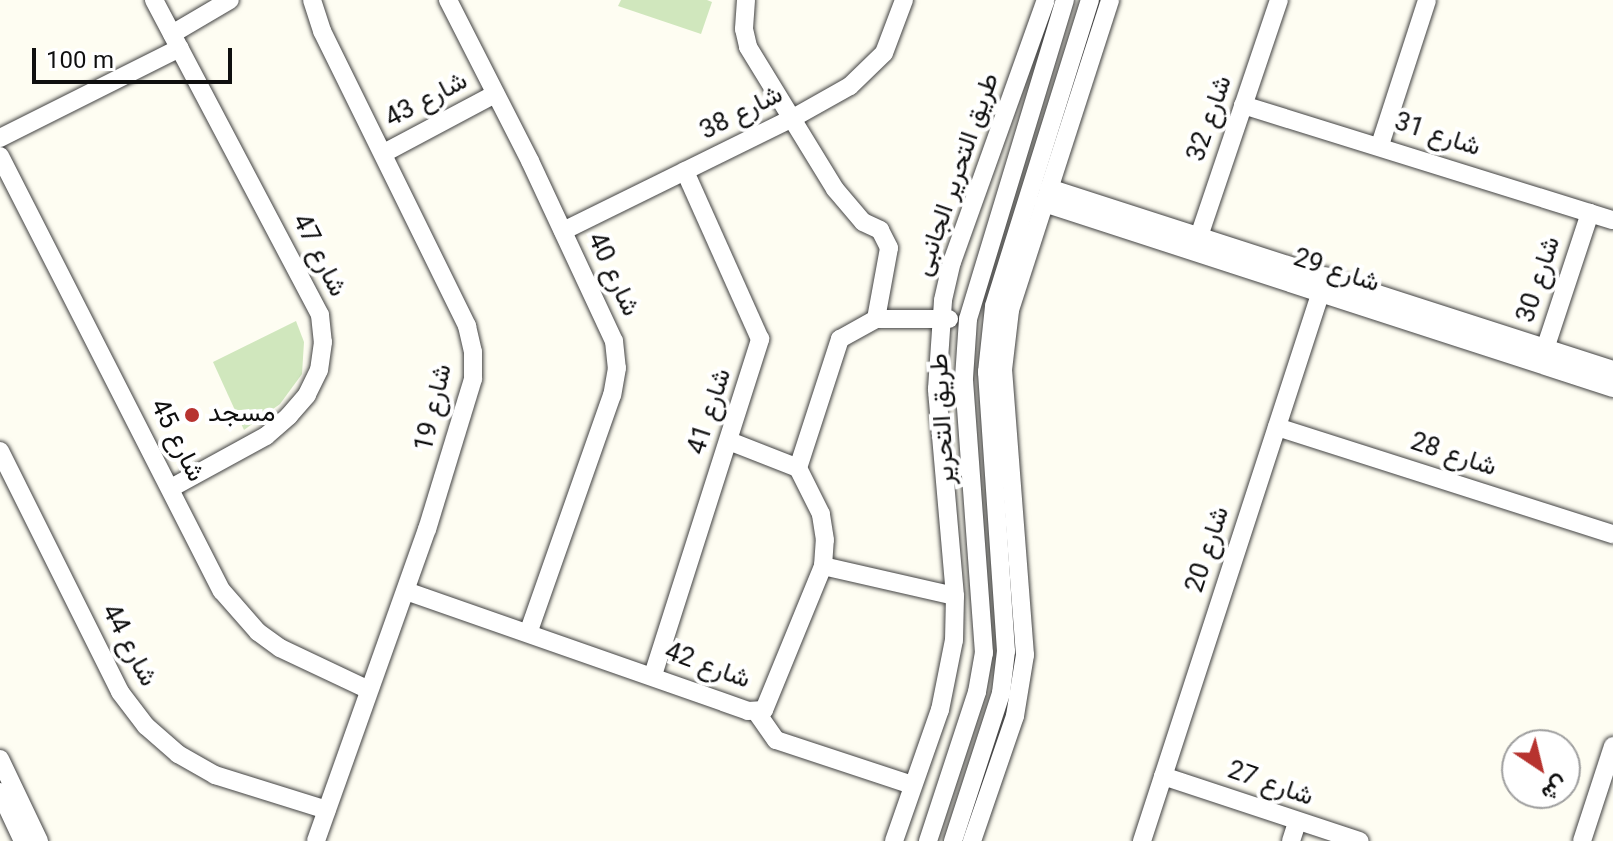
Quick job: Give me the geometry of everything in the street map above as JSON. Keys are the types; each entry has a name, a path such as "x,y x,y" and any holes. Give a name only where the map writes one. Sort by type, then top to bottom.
{"street":[{"name":"شارع 47","path":"154,0 320,315 323,342 319,370 307,395 289,416 266,436 171,488"},
{"path":"0,138 176,41 230,0"},
{"name":"شارع 19","path":"312,0 322,31 461,312 473,352 473,379 468,405 406,591 316,841"},
{"name":"شارع 40","path":"448,0 614,341 617,368 612,395 529,631"},
{"path":"746,0 744,29 748,47 835,189 863,222 880,230 889,248 876,319"},
{"name":"شارع 38","path":"563,231 793,118 850,86 884,53 904,0"},
{"name":"طريق التحرير الجانبى","path":"894,841 947,687 954,640 955,596 937,389 940,319 952,262 1046,0"},
{"name":"طريق التحرير","path":"928,841 977,692 984,653 964,378 968,319 1065,0"},
{"path":"972,841 1015,716 1025,655 1003,370 1010,310 1110,0"},
{"name":"شارع 32","path":"1196,245 1279,0"},
{"path":"1380,145 1427,0"},
{"name":"طريق التحرير","path":"953,841 1001,693 1007,631 989,389 994,306 1089,2"},
{"path":"1068,71 1078,98"},
{"name":"شارع 43","path":"384,153 495,94"},
{"name":"شارع 31","path":"1243,105 1380,145 1613,220"},
{"name":"شارع 45","path":"0,156 222,591 239,613 280,648 369,690"},
{"name":"شارع 41","path":"653,675 760,339 685,171"},
{"name":"شارع 29","path":"1047,195 1543,356 1613,370"},
{"name":"شارع 30","path":"1543,356 1590,213"},
{"name":"شارع 20","path":"1142,841 1323,285"},
{"path":"729,441 798,468 840,339 876,319 968,319"},
{"name":"شارع 29","path":"1543,356 1613,388"},
{"path":"989,389 1003,370"},
{"name":"شارع 28","path":"1277,427 1613,534"},
{"name":"شارع 44","path":"0,451 120,692 146,726 178,754 215,775 327,810"},
{"name":"شارع 42","path":"406,591 529,631 757,713 768,704 823,566 825,540 821,514 798,468"},
{"path":"823,566 955,596"},
{"path":"757,713 761,723 776,740 912,785"},
{"path":"1582,841 1613,746"},
{"path":"0,759 39,841"},
{"path":"981,760 993,781"},
{"name":"شارع 27","path":"1163,776 1360,841"},
{"path":"0,792 23,841"},
{"path":"937,813 949,821 961,817"},
{"path":"1291,841 1297,822"}],"green space":[{"path":"621,0 712,2 701,34 618,6"},
{"path":"296,321 304,342 302,374 280,404 244,430 213,362"}],"place":[{"name":"مسجد","path":"192,415"}]}
